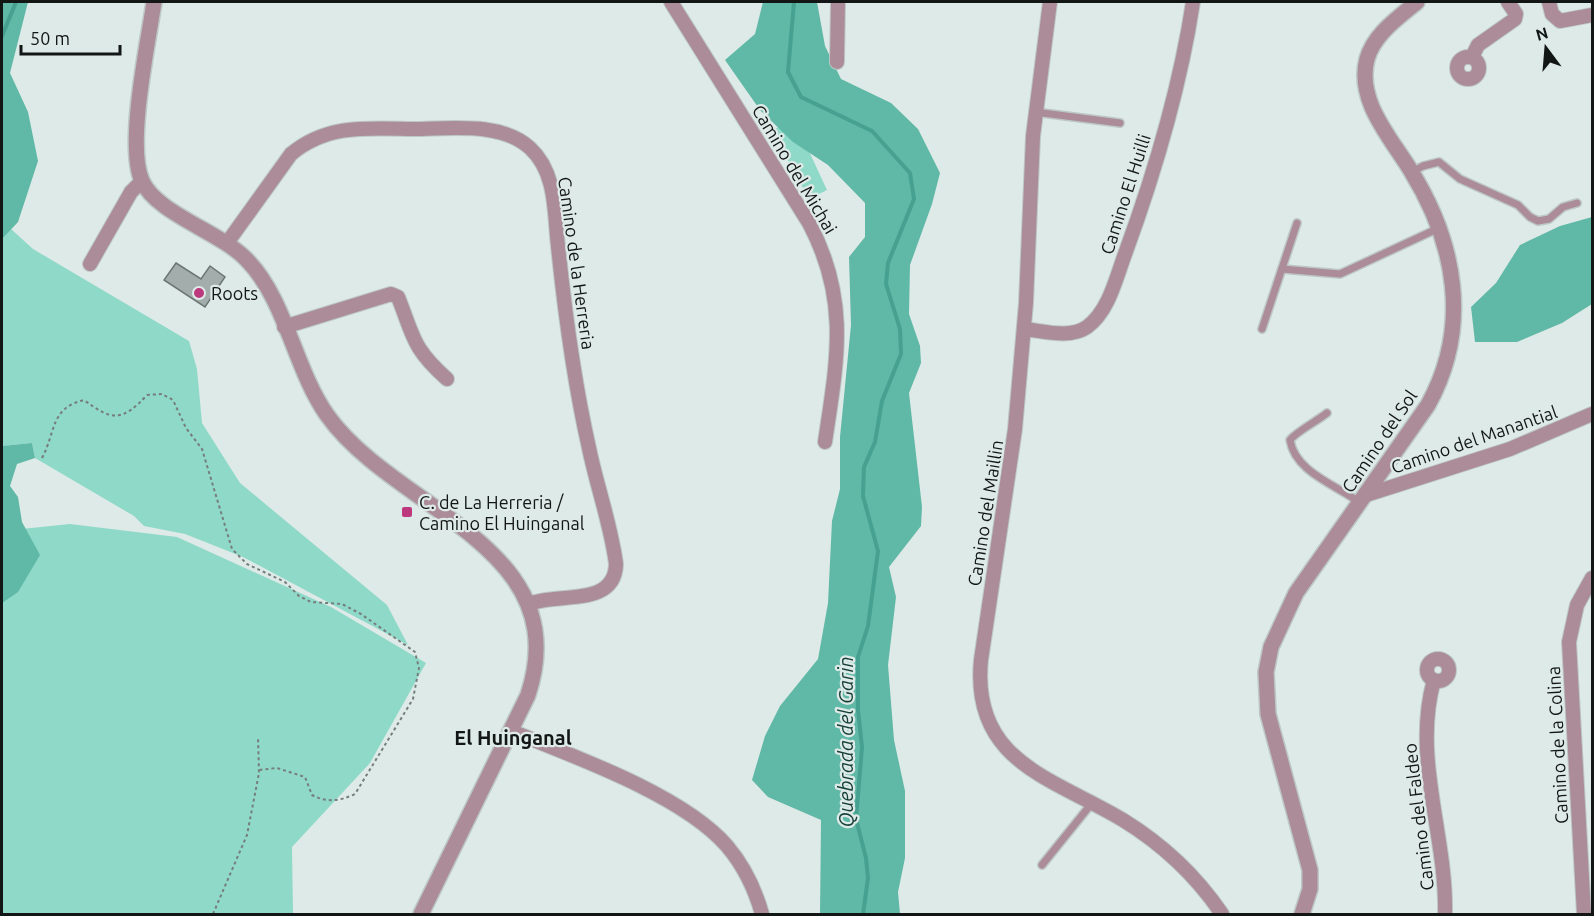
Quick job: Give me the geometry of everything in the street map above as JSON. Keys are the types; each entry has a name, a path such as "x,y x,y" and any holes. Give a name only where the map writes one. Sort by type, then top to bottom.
{"street":[{"path":"154,2 135,145 142,181 160,202 227,243 247,259 262,279 308,384 337,429 363,455 492,552 510,571 529,604 536,645 534,671 528,695 424,914"},
{"name":"Camino del Michai","path":"671,2 809,223 825,256 835,292 839,330 836,375 825,442"},
{"path":"837,62 838,2"},
{"name":"Camino del Maillin","path":"1050,2 1035,112 1024,329 1016,429 981,660 980,695 990,726 1012,755 1041,778 1124,821 1162,848 1196,880 1222,915"},
{"name":"Camino El Huilli","path":"1024,329 1076,332 1092,323 1105,305 1144,203 1160,149 1183,57 1193,2"},
{"name":"Camino del Sol","path":"1302,915 1308,899 1310,870 1271,728 1266,700 1266,672 1271,647 1288,608 1309,574 1428,405 1448,362 1454,333 1454,304 1448,262 1439,228 1412,172 1372,108 1365,76 1367,58 1375,41 1417,2"},
{"path":"1472,57 1478,45 1515,19 1516,14 1508,2"},
{"path":"1549,2 1552,14 1560,21 1593,15"},
{"name":"Camino de la Herreria","path":"227,243 286,160 302,145 327,132 354,127 492,131 519,140 536,154 551,184 573,365 589,449 616,564 612,580 598,593 551,598 529,604"},
{"path":"90,264 131,192 142,181"},
{"path":"284,327 391,294 398,297 409,333 417,347 447,379"},
{"name":"Camino del Manantial","path":"1363,499 1510,449 1593,414"},
{"name":"Camino de la Colina","path":"1584,915 1587,883 1569,642 1572,618 1588,592 1593,578"},
{"name":"Camino del Faldeo","path":"1434,680 1427,710 1425,737 1444,872 1445,915"},
{"path":"511,731 593,764 659,797 703,824 736,858 753,887 762,915"}],"lane":[{"path":"1035,112 1120,123"},
{"path":"1412,172 1423,166 1439,162 1460,179 1518,205 1530,217 1538,220 1549,219 1563,207 1577,203"},
{"path":"1262,329 1297,224"},
{"path":"1282,269 1340,274 1439,228"},
{"path":"1327,413 1311,427 1294,435 1290,440 1291,446 1306,468 1363,499"},
{"path":"1042,865 1092,803"}],"path":[{"path":"42,458 59,414 70,403 84,400 107,416 119,417 134,409 147,395 162,394 173,400 186,428 202,449 232,549 247,564 285,582 299,596 310,602 342,604 415,652 419,668 413,699 355,794 342,800 321,800 312,795 305,777 277,768 259,770"},
{"path":"213,915 247,835 259,770 258,737"}],"green space":[{"path":"2,2 28,2 10,73 28,112 38,161 18,222 2,239"},
{"path":"763,2 817,2 825,46 841,79 891,103 918,129 940,173 932,204 910,265 909,314 920,346 921,363 909,393 922,507 921,526 889,567 896,597 888,665 894,740 905,791 905,858 898,892 900,914 820,914 821,820 768,797 752,780 765,736 780,706 818,659 828,603 832,521 840,489 840,437 851,325 849,257 865,237 865,203 828,165 793,142 760,110 725,60 755,34"},
{"path":"795,121 827,190 809,199 771,130"},
{"path":"1592,217 1592,304 1562,323 1517,342 1475,342 1471,307 1496,283 1520,245 1560,226"},
{"path":"11,229 33,249 189,341 197,369 202,423 240,483 387,605 408,645 243,557 185,534 144,526 134,516 35,458 32,443 2,446 2,239"},
{"path":"32,443 35,458 17,464 10,486 18,497 22,522 40,555 18,592 2,603 2,446"},
{"path":"70,524 177,537 331,607 426,663 370,763 292,847 293,914 2,914 2,531"}],"building":[{"name":"Roots","path":"176,263 201,279 210,266 225,277 205,307 164,280"}],"waterway":[{"path":"2,36 16,2"},
{"name":"Quebrada del Garin","path":"794,2 788,72 801,97 872,131 910,173 914,199 888,263 886,284 900,329 901,354 882,401 875,442 864,467 863,496 878,551 868,626 858,657 858,710 862,747 856,819 866,858 868,878 863,914"}],"place":[{"name":"Roots","path":"199,293"},
{"name":"C. de La Herreria / Camino El Huinganal","path":"407,512"}],"district":[{"name":"El Huinganal","path":"513,737"}]}
